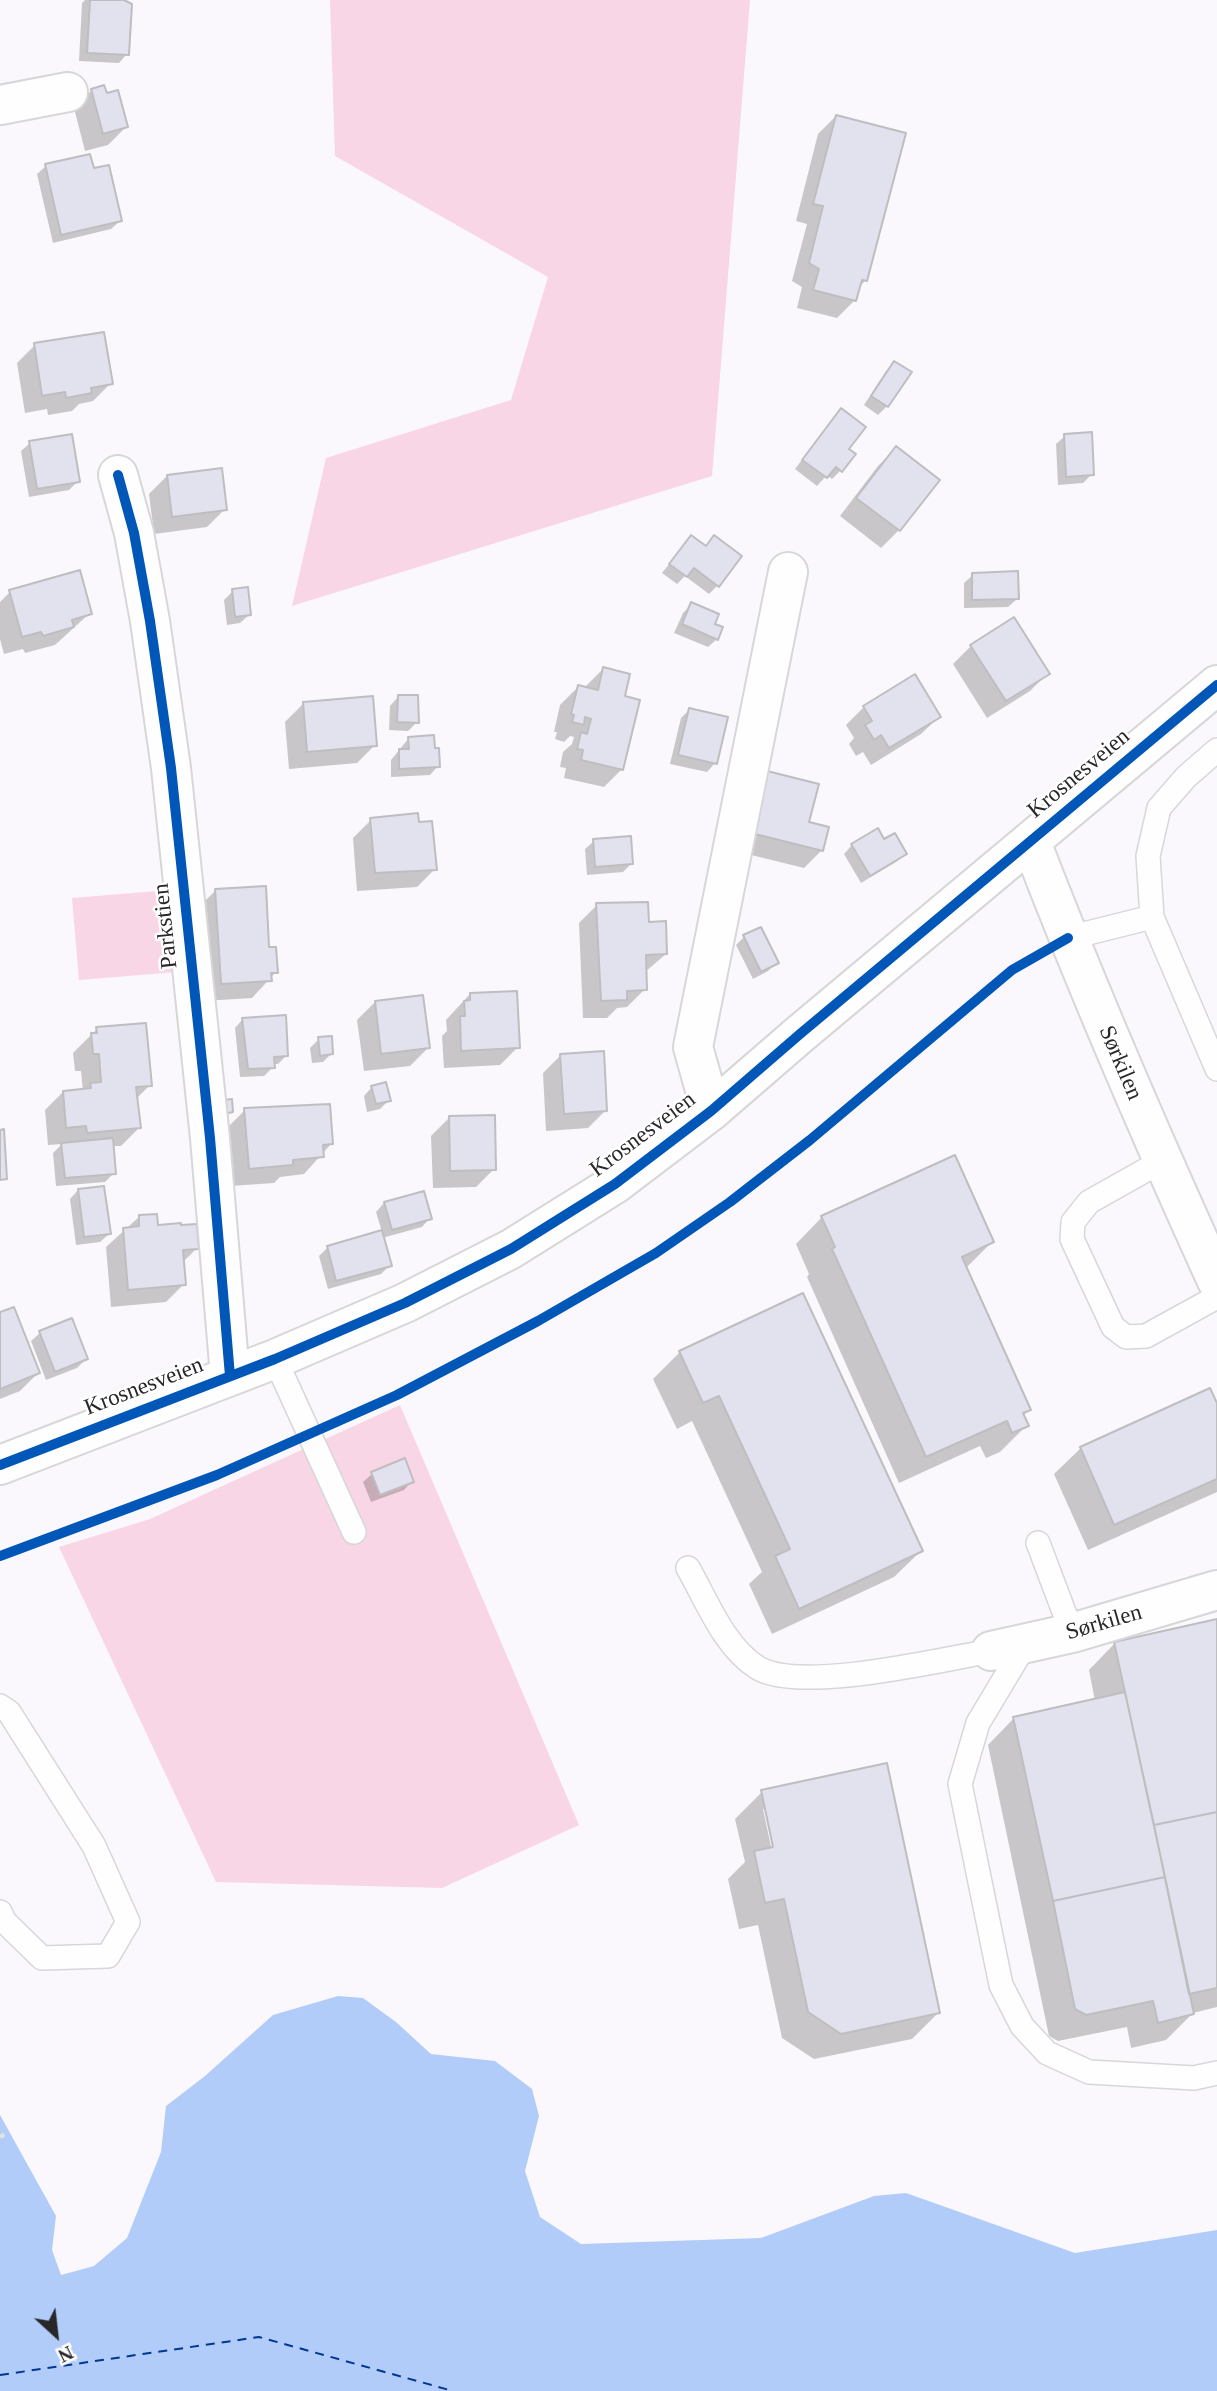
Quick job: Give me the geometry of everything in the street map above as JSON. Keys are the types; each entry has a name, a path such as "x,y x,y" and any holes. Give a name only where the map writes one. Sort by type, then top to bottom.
{"street":[{"path":"0,105 68,92"},
{"name":"Parkstien","path":"118,475 134,533 150,621 171,768 210,1138 230,1376"},
{"path":"712,1111 694,1047 788,572"},
{"name":"Krosnesveien","path":"0,1465 275,1359 405,1303 511,1249 615,1184 712,1111 800,1034 1217,685"},
{"name":"Sørkilen","path":"1031,842 1068,938 1216,1281"},
{"name":"Sørkilen","path":"1008,1647 1072,1633 1217,1590"}],"lane":[{"path":"1217,751 1186,777 1159,808 1148,856 1152,917 1217,1069"},
{"path":"1068,938 1152,917"},
{"path":"1162,1161 1089,1202 1073,1222 1072,1239 1113,1327 1126,1337 1146,1336 1216,1281"},
{"path":"275,1359 354,1532"},
{"path":"1038,1543 1072,1633"},
{"path":"688,1568 729,1641 759,1668 788,1677 827,1678 1008,1647"},
{"path":"1008,1647 978,1723 960,1784 1001,1984 1022,2026 1047,2053 1088,2072 1194,2078 1217,2073"},
{"path":"0,1706 9,1712 94,1846 128,1922 108,1955 42,1958 5,1922 0,1912"}],"path":[{"path":"0,2137 8,2132"}],"shaded area":[{"path":"330,0 750,0 712,476 292,606 326,458 511,400 548,277 335,156"},
{"path":"170,890 177,972 79,980 72,898"},
{"path":"400,1405 579,1825 442,1888 216,1882 59,1547 150,1519"}],"water":[{"path":"338,1996 363,1998 396,2022 431,2054 495,2061 532,2089 539,2116 525,2171 540,2217 581,2244 761,2238 874,2196 906,2193 1075,2253 1217,2230 1217,2391 0,2391 0,2115 56,2216 52,2250 61,2275 94,2266 127,2238 161,2152 166,2106 205,2076 273,2015"}],"building":[{"path":"90,0 124,0 132,4 129,55 87,53"},
{"path":"104,85 107,93 118,90 128,127 103,134 91,89"},
{"path":"836,115 906,133 867,281 862,280 856,301 813,290 819,269 809,263 823,206 813,204"},
{"path":"90,154 94,168 109,165 122,221 61,235 45,164"},
{"path":"104,332 113,384 91,388 92,393 66,398 65,392 42,396 34,343"},
{"path":"894,361 912,372 888,407 871,396"},
{"path":"841,408 866,427 849,449 856,454 842,472 836,467 827,478 802,460"},
{"path":"1092,432 1094,475 1066,477 1064,434"},
{"path":"72,434 80,482 37,489 29,441"},
{"path":"896,446 940,480 900,531 856,498"},
{"path":"222,468 227,510 172,517 167,475"},
{"path":"691,535 706,546 714,535 742,556 719,587 694,568 687,577 669,564"},
{"path":"80,570 92,614 72,620 74,627 43,636 41,632 22,637 9,590"},
{"path":"1018,571 1019,599 972,600 972,573"},
{"path":"248,587 251,615 235,617 232,589"},
{"path":"691,602 719,614 715,624 723,627 718,640 682,624"},
{"path":"1014,617 1050,674 1006,701 970,645"},
{"path":"603,667 630,674 625,696 640,700 623,770 581,760 583,750 577,749 581,732 587,734 591,719 585,717 584,725 572,722 574,715 571,714 578,685 598,690"},
{"path":"915,674 941,717 889,748 881,735 874,740 865,725 872,721 863,706"},
{"path":"398,695 418,695 419,723 397,722"},
{"path":"373,696 377,746 307,752 303,702"},
{"path":"689,708 728,717 717,764 678,755"},
{"path":"434,735 435,748 439,748 440,767 399,769 399,749 409,749 408,737"},
{"path":"763,770 819,784 809,822 829,827 823,851 747,832"},
{"path":"418,813 419,822 432,821 437,870 375,873 370,818"},
{"path":"878,828 884,839 895,833 907,854 870,876 851,844"},
{"path":"631,836 633,864 595,867 593,839"},
{"path":"266,886 269,947 276,947 278,973 271,973 272,981 221,984 215,889"},
{"path":"648,902 649,922 666,921 667,954 646,955 647,990 627,991 627,1000 601,1001 596,903"},
{"path":"761,927 779,963 761,972 743,935"},
{"path":"517,991 520,1048 461,1051 460,1016 465,1016 464,1001 470,1000 470,993"},
{"path":"423,995 430,1048 381,1054 375,1001"},
{"path":"286,1015 288,1056 274,1057 275,1068 248,1069 242,1018"},
{"path":"146,1023 152,1086 136,1087 141,1128 87,1133 86,1126 66,1128 63,1091 91,1088 90,1083 101,1082 99,1054 93,1054 91,1033 97,1033 96,1027"},
{"path":"332,1036 333,1054 320,1056 318,1037"},
{"path":"604,1051 607,1111 564,1114 560,1054"},
{"path":"386,1082 391,1101 376,1104 371,1086"},
{"path":"232,1099 233,1112 224,1114 223,1100"},
{"path":"330,1104 333,1144 323,1145 324,1157 293,1160 293,1165 249,1169 244,1108"},
{"path":"495,1115 496,1170 450,1171 449,1116"},
{"path":"4,1129 7,1179 0,1180 0,1130"},
{"path":"113,1138 116,1174 65,1178 61,1143"},
{"path":"955,1155 994,1242 962,1257 1031,1410 1023,1413 1029,1426 1012,1433 1007,1421 926,1457 832,1249 835,1247 821,1216"},
{"path":"104,1186 111,1234 84,1237 78,1189"},
{"path":"424,1191 432,1219 392,1230 384,1202"},
{"path":"157,1214 158,1225 197,1224 199,1249 183,1250 186,1285 128,1290 123,1228 139,1226 139,1215"},
{"path":"382,1230 392,1266 336,1281 327,1246"},
{"path":"803,1293 923,1551 799,1609 775,1556 790,1549 719,1396 703,1403 679,1351"},
{"path":"14,1307 40,1373 0,1389 0,1312"},
{"path":"72,1318 88,1359 55,1372 39,1331"},
{"path":"1210,1388 1217,1403 1217,1479 1114,1525 1080,1447"},
{"path":"405,1458 414,1482 380,1495 371,1472"},
{"path":"1217,1619 1217,1812 1154,1825 1114,1642"},
{"path":"1125,1692 1165,1877 1053,1901 1013,1717"},
{"path":"887,1763 940,2013 841,2034 808,2012 784,1899 765,1903 754,1851 773,1847 761,1790"},
{"path":"1217,1812 1217,1988 1189,1994 1154,1825"},
{"path":"1165,1877 1194,2014 1158,2023 1153,2001 1086,2015 1075,2009 1053,1901"}],"ferry route":[{"path":"0,2375 259,2337 453,2391"}],"cycle path":[{"path":"118,475 134,533 150,621 171,768 210,1138 230,1376"},
{"path":"0,1465 275,1359 405,1303 511,1249 615,1184 711,1111 1217,685"},
{"path":"0,1556 217,1475 397,1395 538,1321 656,1253 730,1202 810,1140 1012,970 1068,938"}]}
